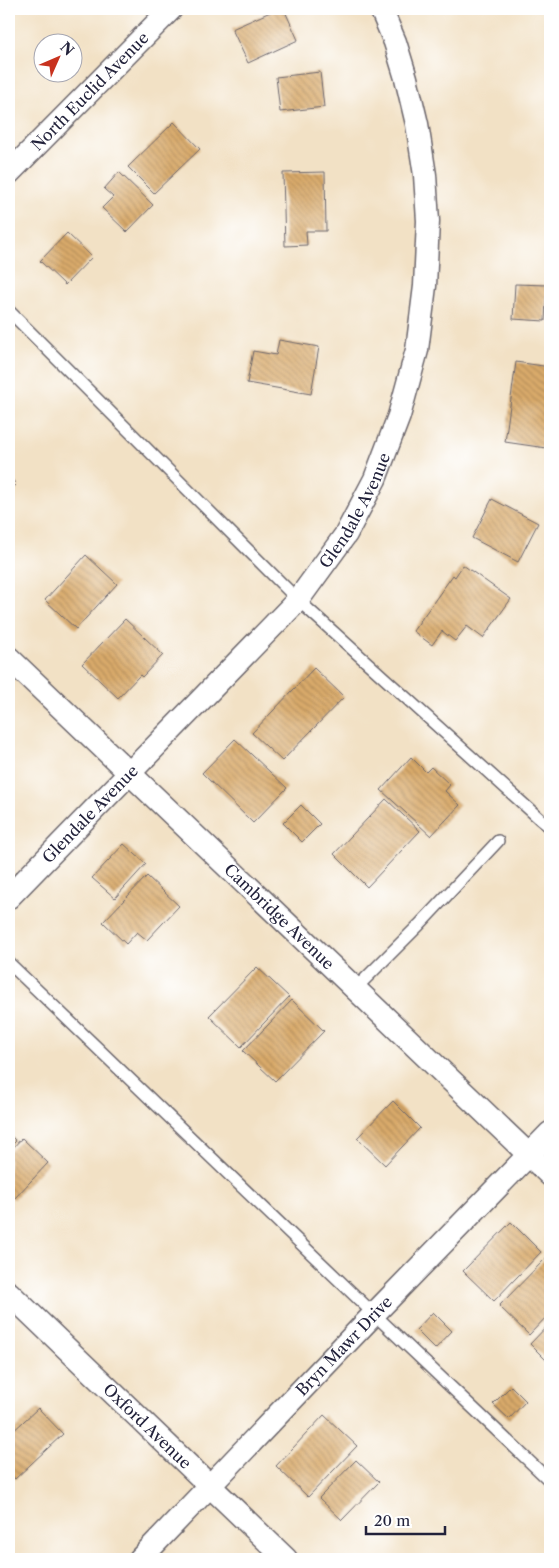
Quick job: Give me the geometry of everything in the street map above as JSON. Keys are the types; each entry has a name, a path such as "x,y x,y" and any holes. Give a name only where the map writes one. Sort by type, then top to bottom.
{"street":[{"name":"North Euclid Avenue","path":"9,173 171,9"},
{"name":"Glendale Avenue","path":"9,896 298,600 346,534 375,479 400,416 416,350 425,286 428,221 425,176 417,124 406,78 381,9"},
{"name":"Cambridge Avenue","path":"9,658 550,1175"},
{"name":"Bryn Mawr Drive","path":"140,1559 374,1314 550,1134"},
{"name":"Oxford Avenue","path":"9,1293 286,1559"}],"lane":[{"path":"9,311 298,600 550,827"},
{"path":"355,988 419,925 498,841"},
{"path":"9,963 550,1481"}],"building":[{"path":"277,9 284,9 298,40 248,63 232,29"},
{"path":"320,72 324,107 280,112 276,77"},
{"path":"174,122 200,149 154,193 128,167"},
{"path":"546,135 550,135 550,171 547,172"},
{"path":"119,172 153,205 127,232 102,208 113,197 104,189"},
{"path":"325,172 326,231 306,231 307,245 285,246 283,173"},
{"path":"67,233 92,257 65,285 40,261"},
{"path":"515,284 547,285 545,321 513,319"},
{"path":"279,340 319,347 311,394 247,383 253,351 276,355"},
{"path":"516,362 550,367 550,415 546,448 505,442"},
{"path":"9,476 16,484 9,491"},
{"path":"492,499 538,523 518,562 472,538"},
{"path":"86,555 117,584 76,629 45,600"},
{"path":"463,565 511,599 483,638 467,626 455,641 442,631 432,645 413,631 453,575 455,577"},
{"path":"125,619 163,655 118,698 82,664"},
{"path":"314,668 344,697 282,761 252,733"},
{"path":"235,739 287,788 253,823 202,773"},
{"path":"411,757 426,772 431,767 450,785 445,791 460,805 431,836 381,790"},
{"path":"386,799 420,831 367,887 334,854"},
{"path":"301,805 320,824 302,842 283,823"},
{"path":"124,844 146,864 115,898 92,878"},
{"path":"147,876 179,906 147,940 137,932 126,944 103,922"},
{"path":"257,967 289,997 241,1047 209,1016"},
{"path":"292,1000 324,1031 275,1081 243,1051"},
{"path":"393,1101 420,1128 385,1165 357,1138"},
{"path":"9,1134 16,1141 9,1148"},
{"path":"22,1138 48,1163 14,1199 9,1195 9,1152"},
{"path":"511,1222 541,1252 494,1301 463,1271"},
{"path":"547,1257 550,1260 550,1313 529,1335 499,1306"},
{"path":"433,1312 452,1331 435,1349 416,1330"},
{"path":"550,1323 550,1364 530,1344"},
{"path":"511,1386 526,1401 509,1419 493,1404"},
{"path":"38,1408 63,1434 15,1479 9,1473 9,1435"},
{"path":"324,1415 357,1446 308,1497 276,1466"},
{"path":"356,1460 379,1482 342,1520 319,1498"}]}
